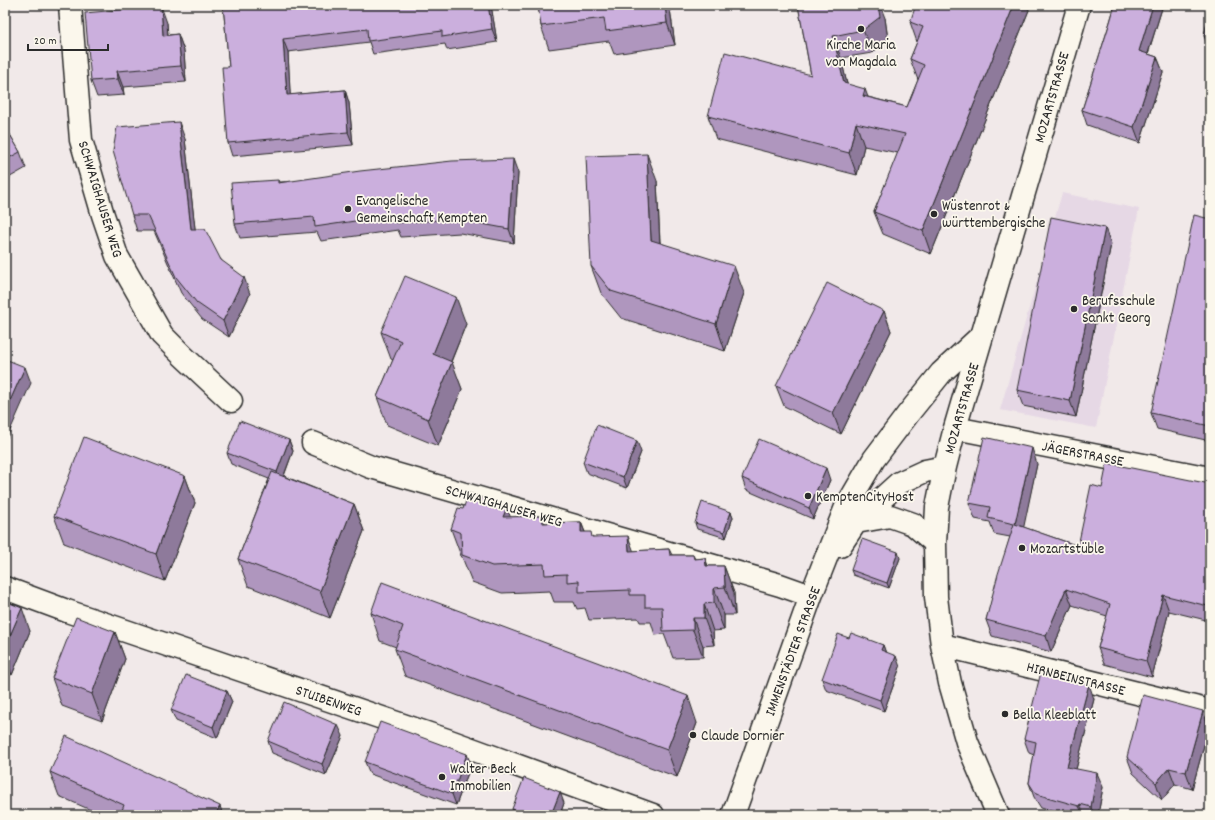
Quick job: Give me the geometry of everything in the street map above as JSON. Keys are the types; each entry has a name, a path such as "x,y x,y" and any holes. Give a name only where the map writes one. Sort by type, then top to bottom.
{"street":[{"name":"SCHWAIGHAUSER WEG","path":"70,5 82,140 103,215 117,256 162,335 230,401"},
{"name":"MOZARTSTRASSE","path":"998,815 967,742 950,683 942,645 936,596 935,543 938,507 945,467 955,428 1073,10"},
{"name":"IMMENSTÄDTER STRASSE","path":"733,815 811,596 846,507 874,459 941,373 982,336"},
{"name":"JÄGERSTRASSE","path":"955,428 1210,478"},
{"name":"SCHWAIGHAUSER WEG","path":"313,443 371,467 780,585 811,596"},
{"name":"IMMENSTÄDTER STRASSE","path":"819,577 856,522 899,483 925,471 945,467"},
{"path":"856,522 890,516 913,524 935,543"},
{"name":"STUIBENWEG","path":"5,588 67,611 447,740 653,815"},
{"name":"HIRNBEINSTRASSE","path":"942,645 1210,711"}],"shaded area":[{"name":"Berufsschule Sankt Georg","path":"1062,193 1139,209 1096,428 1000,410"}],"building":[{"path":"223,5 488,5 492,29 442,37 442,31 368,41 367,29 283,39 287,95 345,90 348,132 228,143 222,67 229,67"},
{"path":"538,5 665,5 667,23 606,31 604,18 541,26"},
{"path":"798,5 878,5 880,17 863,30 833,36 844,83 865,89 863,96 907,107 924,65 910,59 923,27 910,22 916,5 1014,5 923,231 874,212 905,134 856,123 849,153 708,116 725,52 811,75"},
{"path":"1115,5 1153,5 1139,51 1157,57 1134,127 1082,110"},
{"path":"161,6 163,36 178,34 181,66 117,71 118,79 91,81 85,13"},
{"path":"1210,10 1210,38 1204,36"},
{"path":"179,122 191,229 205,229 221,260 244,277 223,321 197,303 176,277 148,215 132,215 113,151 117,127"},
{"path":"5,126 20,152 5,160"},
{"path":"647,154 651,240 734,266 716,324 611,291 591,266 586,156"},
{"path":"513,159 509,229 455,219 396,223 395,215 315,227 314,217 235,224 231,183 278,180 278,183 360,171 452,161"},
{"path":"1194,215 1210,219 1210,426 1151,413"},
{"path":"1051,217 1105,228 1070,401 1017,390"},
{"path":"405,276 456,297 433,354 452,362 428,419 377,397 401,341 381,332"},
{"path":"827,283 884,311 833,413 776,386"},
{"path":"5,359 25,367 5,412"},
{"path":"240,421 289,440 277,472 227,453"},
{"path":"597,425 637,441 623,477 583,462"},
{"path":"84,437 185,476 156,554 54,516"},
{"path":"984,437 1032,448 1015,524 1078,546 1091,485 1102,488 1107,463 1210,484 1210,597 1208,606 1163,595 1146,661 1098,648 1110,604 1066,589 1046,636 986,620 998,574 1014,524 988,518 990,507 969,503"},
{"path":"759,439 826,468 809,508 742,478"},
{"path":"272,472 354,504 320,591 238,559"},
{"path":"469,493 507,507 503,517 542,516 543,523 581,522 581,532 591,532 592,537 628,536 629,551 669,549 670,555 693,555 694,559 705,558 706,566 724,566 725,587 714,588 714,603 704,604 704,618 693,618 693,630 663,631 662,607 645,607 645,595 630,595 630,590 579,592 579,581 567,582 567,574 545,575 544,564 492,566 462,555 461,533 451,529 458,508 463,509"},
{"path":"702,502 731,512 724,532 695,523"},
{"path":"862,539 898,552 887,583 851,570"},
{"path":"382,582 688,696 667,750 395,649 403,626 371,613"},
{"path":"5,601 22,608 5,647"},
{"path":"76,617 115,632 92,694 52,678"},
{"path":"851,633 883,645 881,650 896,656 880,700 822,679 838,634 849,638"},
{"path":"1041,672 1089,684 1067,767 1097,773 1091,807 1080,804 1079,806 1036,794 1029,783 1036,742 1024,739"},
{"path":"186,675 227,691 213,727 171,710"},
{"path":"1143,695 1203,711 1186,772 1169,768 1156,783 1127,757"},
{"path":"284,702 338,725 322,764 268,741"},
{"path":"380,722 467,754 452,794 365,762"},
{"path":"66,736 220,806 215,815 125,815 121,813 124,805 50,772"},
{"path":"524,778 560,792 551,815 526,815 512,809"},
{"path":"630,810 643,815 628,815"}],"place":[{"name":"Kirche Maria von Magdala","path":"861,29"},
{"name":"Evangelische Gemeinschaft Kempten","path":"348,209"},
{"name":"Wüstenrot & württembergische","path":"934,214"},
{"name":"Berufsschule Sankt Georg","path":"1074,309"},
{"name":"KemptenCityHost","path":"808,496"},
{"name":"Mozartstüble","path":"1022,548"},
{"name":"Bella Kleeblatt","path":"1005,714"},
{"name":"Claude Dornier","path":"693,735"},
{"name":"Walter Beck Immobilien","path":"442,777"}]}
